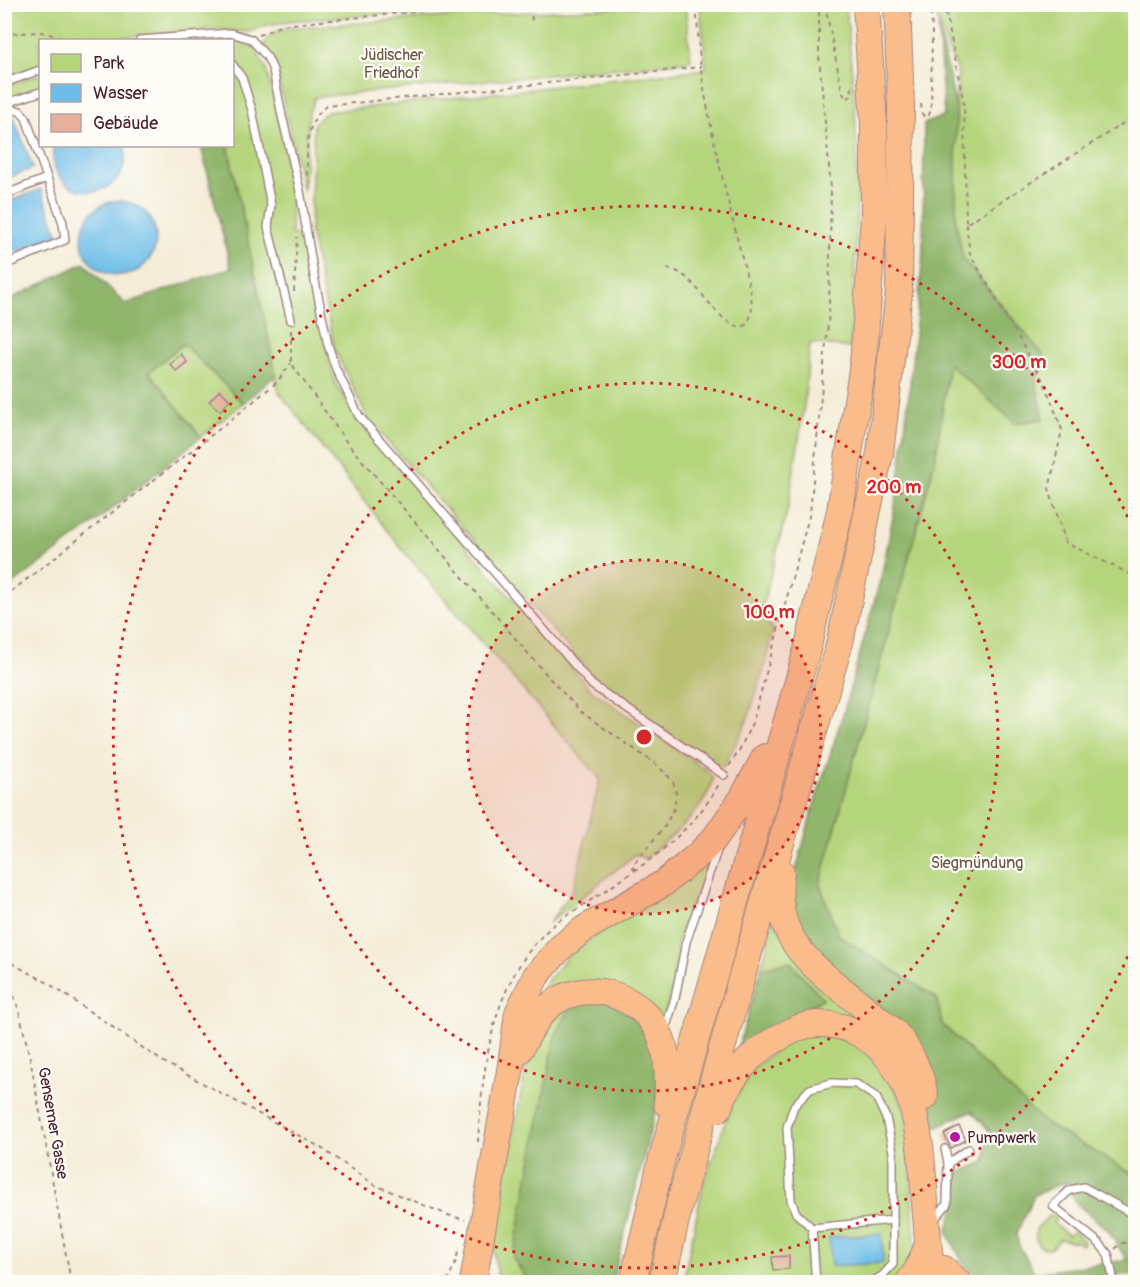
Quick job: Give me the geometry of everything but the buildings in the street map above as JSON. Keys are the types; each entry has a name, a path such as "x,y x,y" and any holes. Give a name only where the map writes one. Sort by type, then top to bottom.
{"highway":[{"path":"662,1282 680,1202 740,983 840,642 880,453 899,292 902,106 898,8"},
{"path":"633,1282 662,1158 807,650 840,511 863,364 874,204 874,124 867,10"},
{"path":"461,1282 477,1275 518,1013 536,976 561,947 584,929 664,883 698,855 725,825 757,774 772,742 807,650"},
{"path":"792,807 779,887 781,911 791,938 816,970 858,1001 896,1034 911,1055 924,1089 945,1279"},
{"path":"511,1065 532,1025 547,1008 560,998 590,990 612,994 630,1001 643,1010 653,1022 662,1039 670,1074 662,1158"},
{"path":"680,1202 727,1085 752,1056 775,1038 803,1026 828,1024 845,1027 865,1036 882,1050 900,1075 907,1091 920,1136 928,1244 945,1279"},
{"path":"909,1282 928,1244"}],"lane":[{"path":"153,39 231,33 251,39 267,57 273,70 300,191 328,345 336,369 359,416 592,685 724,775"},
{"path":"234,67 243,78 252,110 271,205 268,226 291,320"},
{"path":"4,83 39,70"},
{"path":"4,104 39,92"},
{"path":"4,114 14,110 20,111 26,118 63,223 65,240 4,265"},
{"path":"4,195 47,178"},
{"path":"662,1039 675,998 686,942 725,825"},
{"path":"816,1282 812,1228 796,1213 791,1200 787,1127 794,1106 810,1089 832,1083 856,1084 876,1097 886,1118 893,1152 893,1264 882,1276 872,1282"},
{"path":"938,1215 947,1204 948,1163 945,1149"},
{"path":"948,1163 969,1149"},
{"path":"1114,1282 1108,1254 1053,1206 1070,1190 1084,1187 1136,1216"},
{"path":"812,1228 893,1220"}],"path":[{"path":"251,39 282,25 421,11 568,4"},
{"path":"668,268 682,274 725,320 735,327 743,327 749,322 753,309 751,294 727,196 701,67 696,4"},
{"path":"724,775 739,751 753,721 810,513 830,290 831,188 819,56 819,4"},
{"path":"825,4 842,91 846,99 851,96 852,79"},
{"path":"920,94 922,114 926,117 931,109 930,4"},
{"path":"942,4 947,17 964,105 966,224 970,254 1045,384 1062,429 1049,489 1066,543 1136,577"},
{"path":"531,7 532,24"},
{"path":"4,34 42,32 66,39"},
{"path":"307,179 309,127 313,119 326,106 701,67"},
{"path":"966,224 1136,115"},
{"path":"303,215 298,229 291,320 291,363 348,444 552,681 581,712 657,765 673,782 676,793 674,808 665,826 632,866 635,870"},
{"path":"4,597 232,419 277,382 291,363"},
{"path":"4,959 48,983 162,1061 318,1146 375,1185 465,1220"},
{"name":"Gensemer Gasse","path":"4,970 18,1007 30,1058 71,1282"},
{"path":"1108,1254 1122,1243 1136,1242"}],"green space":[{"name":"Jüdischer Friedhof","path":"685,4 691,61 315,97 309,112 303,191 274,60 264,44 276,32 304,27 456,16"},
{"path":"4,5 502,5 289,21 267,25 248,32 216,29 108,39 39,39 39,65 5,77"},
{"path":"700,5 846,5 857,145 856,234 850,348 810,343 804,406 788,507 761,613 773,630 763,672 744,728 724,766 718,768 605,690 368,419 335,350 310,231 314,123 327,112 706,69"},
{"name":"Siegmündung","path":"932,5 1135,5 1135,1194 1020,1122 810,924 905,531 945,237 958,74"},
{"path":"938,24 956,109 956,222 963,259 1049,362 1035,379 1044,419 1015,423 949,364 935,461 820,885 839,936 937,998 942,1024 1046,1124 1135,1175 1135,1275 1105,1274 1072,1282 986,1282 964,1265 947,1232 955,1205 958,1173 985,1162 989,1130 971,1111 934,1128 931,1097 814,954 795,927 790,899 813,808 843,714 882,574 897,496 923,256 924,124 944,116","holes":["1065,1182 1077,1204 1108,1230 1127,1260 1035,1273 1019,1246 1016,1234 1034,1195"]},
{"path":"234,38 254,46 266,69 291,185 291,234 302,236 308,272 335,383 359,422 590,689 709,772 713,779 703,803 675,833 645,859 636,854 549,923 573,890 600,779 401,548 279,392 228,147 234,147 234,39 216,39"},
{"path":"39,74 39,88 5,100 5,87"},
{"path":"201,147 228,147 276,375 243,403 183,344 149,372 201,437 88,528 5,590 5,302 84,263 125,304 231,268"},
{"path":"184,343 243,403 201,437 149,372"},
{"path":"711,855 702,884 684,919 677,945 674,980 662,1026 630,994 533,1013 546,982 567,957"},
{"path":"770,919 869,1022 786,1023 823,998 789,961 761,969 768,942"},
{"path":"789,961 823,998 786,1022 734,1062 761,969"},
{"path":"607,1000 638,1020 655,1054 658,1101 612,1282 529,1282 513,1258 555,1036 573,1003"},
{"path":"573,1003 513,1258 529,1282 499,1282 494,1254 498,1215 529,1051 536,1033"},
{"path":"833,1033 881,1057 906,1114 916,1254 901,1282 683,1282 703,1185 732,1104 753,1068 797,1035"},
{"path":"1058,1215 1053,1223 1068,1235 1074,1231 1084,1241 1081,1245 1078,1242 1060,1239 1050,1249 1040,1246 1036,1237 1036,1229 1049,1216"}],"water":[{"path":"13,115 33,168 5,179 5,119"},
{"path":"54,147 125,147 124,167 115,181 103,189 88,191 73,188 61,179 54,165"},
{"path":"41,189 59,236 14,253 5,227 5,203"},
{"path":"119,201 133,204 145,212 153,224 156,238 153,252 145,264 133,272 119,275 105,272 93,264 85,252 82,238 85,224 93,212 105,204"},
{"path":"882,1234 883,1263 831,1266 829,1237"}],"place":[{"name":"Pumpwerk","path":"955,1137"}]}
